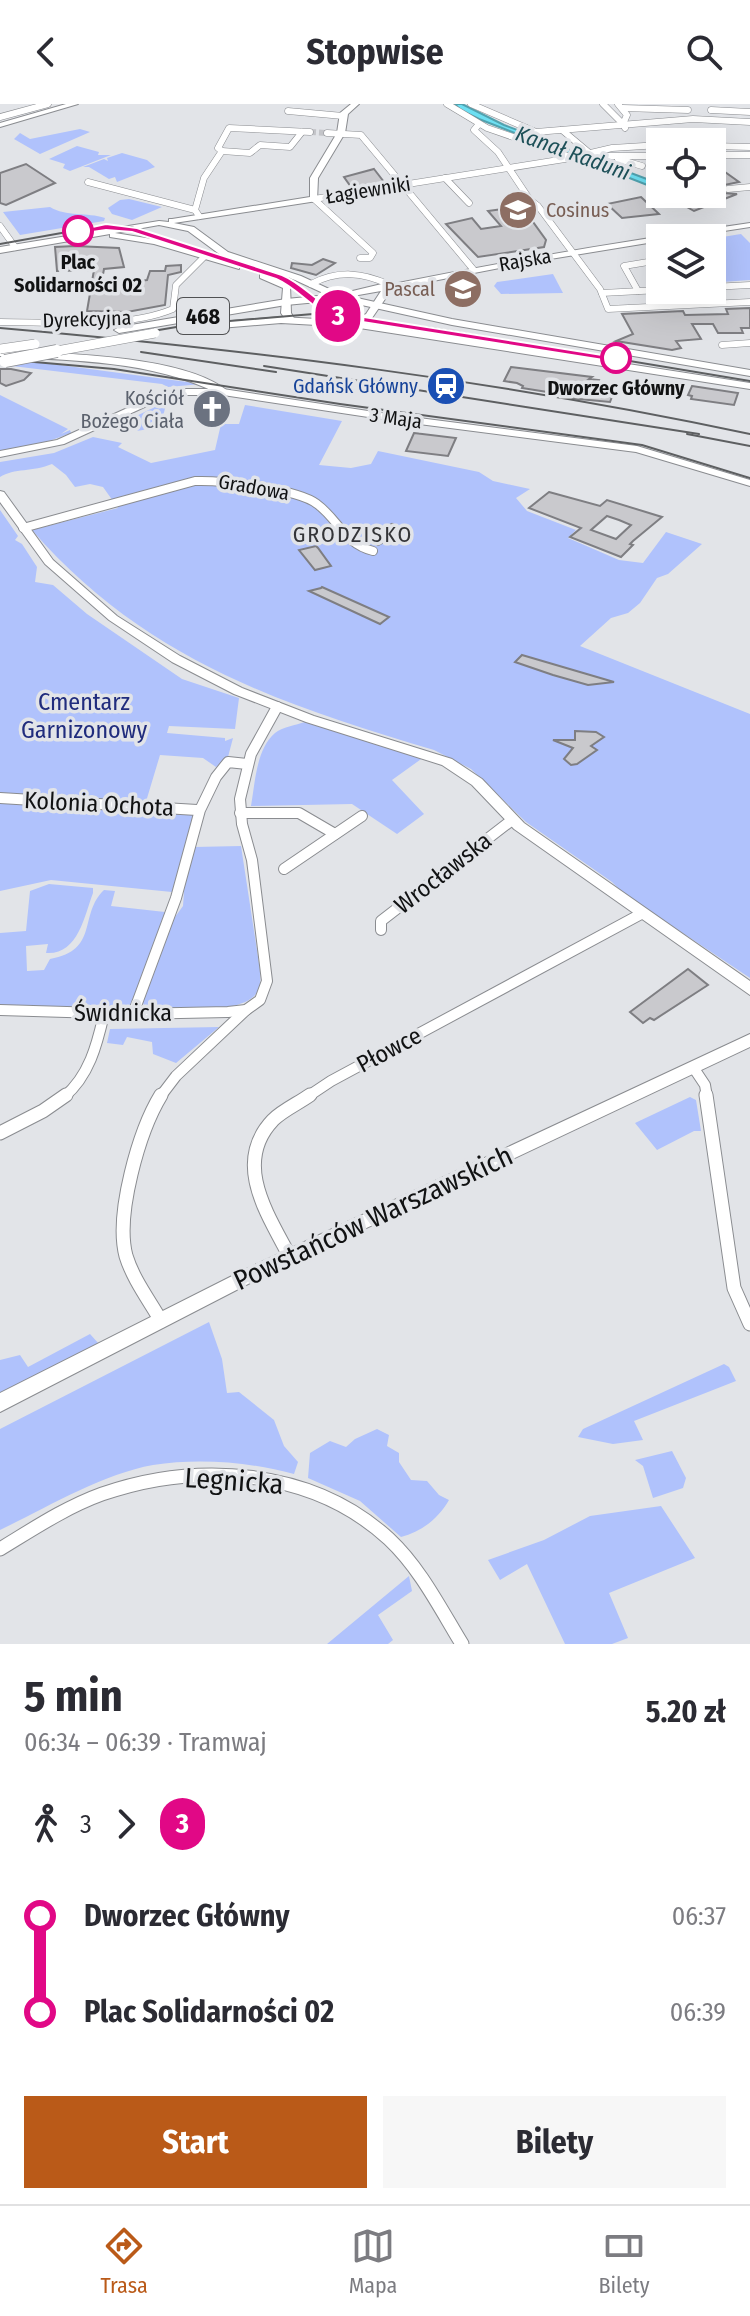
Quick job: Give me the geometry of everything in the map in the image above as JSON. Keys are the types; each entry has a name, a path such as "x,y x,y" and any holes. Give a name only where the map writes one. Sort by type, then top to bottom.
{"main road":[{"name":"468","path":"1,356 119,330 286,302 339,297"},
{"path":"339,297 479,327 750,373"},
{"name":"468","path":"1,356 234,323 290,320"},
{"path":"290,320 353,324 750,386"},
{"path":"1,356 164,371 199,379 223,392"}],"street":[{"path":"0,117 48,104"},
{"path":"0,125 74,104"},
{"path":"355,104 343,116 341,133 314,178 314,199 373,253 370,258 360,258"},
{"path":"447,104 455,113 479,124 580,155 646,156"},
{"path":"471,104 531,131 620,130 625,129 623,124"},
{"path":"603,104 623,124 693,119 750,122"},
{"path":"7,105 18,112"},
{"path":"623,124 627,120 620,106 686,107 693,119"},
{"path":"711,110 750,112"},
{"path":"288,111 343,116"},
{"path":"479,124 475,125 474,130 489,142 572,251 602,293 608,309 750,302"},
{"path":"302,132 290,147 260,145 250,153 218,148 229,128 310,132"},
{"path":"565,132 580,155"},
{"path":"327,133 361,135 473,269"},
{"name":"Łagiewniki","path":"93,234 197,213 314,199 621,147 646,146"},
{"path":"726,146 750,147"},
{"path":"199,234 197,213 204,178 222,151"},
{"path":"726,155 750,155"},
{"path":"613,157 642,166"},
{"path":"445,178 469,203"},
{"path":"88,182 197,213"},
{"path":"728,189 750,187"},
{"path":"159,223 185,227 199,234 216,250 339,297"},
{"path":"134,237 134,232 144,225"},
{"name":"Rajska","path":"726,229 750,225"},
{"path":"0,226 15,247"},
{"path":"0,250 93,234 134,237 280,282 288,289 286,302 290,320"},
{"name":"Rajska","path":"339,297 473,269 646,240"},
{"path":"204,257 216,250"},
{"name":"Dyrekcyjna","path":"0,322 162,315 173,309 176,285 204,257"},
{"path":"638,291 624,266 646,262"},
{"path":"311,284 348,288 390,285"},
{"path":"353,324 368,318 390,285"},
{"path":"726,286 750,285"},
{"path":"602,293 646,291"},
{"path":"722,345 750,343"},
{"name":"3 Maja","path":"0,454 60,442 159,397 223,392 637,449 750,483"},
{"name":"Gradowa","path":"23,528 195,481 216,479 308,498 320,504 351,542 373,551"},
{"path":"0,494 23,528 73,586 113,618 197,671 277,707 447,762 477,782 512,820 750,989"},
{"path":"161,1321 126,1253 125,1228 137,1156 159,1096 260,1000 267,981 252,860 240,813 247,764 259,735 277,707"},
{"name":"Kolonia Ochota","path":"133,1014 177,896 197,810 217,774 228,762 247,764"},
{"name":"Kolonia Ochota","path":"0,798 197,810"},
{"path":"240,813 299,813 335,834"},
{"path":"284,869 362,816"},
{"name":"Wrocławska","path":"381,930 381,921 512,820"},
{"name":"Płowce","path":"290,1257 259,1198 254,1181 257,1149 273,1120 331,1081 641,914"},
{"name":"Świdnicka","path":"0,1010 133,1014 246,1010"},
{"path":"0,1133 56,1104 83,1080 92,1063 104,1014"},
{"name":"Powstańców Warszawskich","path":"0,1403 290,1257 750,1040"},
{"path":"693,1067 705,1085 734,1288 750,1324"},
{"name":"Legnicka","path":"0,1549 53,1516 100,1495 159,1478 243,1477 298,1485 353,1511 388,1537 424,1583 462,1644"}],"green space":[{"path":"80,129 90,132 40,154 14,139 20,133 30,139"},
{"path":"77,146 99,152 98,155 111,155 70,171 63,168 65,164 49,159"},
{"path":"122,153 147,160 155,167 117,182 115,177 109,179 89,167 83,167 104,159 108,161 107,158"},
{"path":"129,199 162,207 132,220 112,214 108,208 120,200"},
{"path":"50,207 105,218 104,221 20,235 3,212"},
{"path":"741,234 750,243 750,280 726,282 726,236"},
{"path":"553,274 563,293 501,294 494,286 497,282"},
{"path":"30,361 202,384 168,387 12,366"},
{"path":"0,395 68,429 61,434 70,430 71,433 41,444 0,451"},
{"path":"167,401 162,420 151,427 135,431 118,425"},
{"path":"245,405 342,421 319,465 351,468 371,464 378,451 479,472 493,481 530,489 516,498 527,511 576,530 568,538 619,560 643,563 666,532 702,544 668,574 657,578 640,603 628,613 611,618 580,646 750,714 750,978 623,893 526,822 471,769 434,750 267,694 166,643 119,611 74,574 32,530 118,508 103,487 90,484 75,487 52,464 0,477 0,462 54,453 93,437 122,443 118,447 151,463 215,450 221,424 239,424"},
{"name":"Cmentarz Garnizonowy","path":"0,510 18,536 15,540 22,544 37,567 35,582 53,585 87,614 182,679 239,698 235,729 169,726 167,733 225,738 225,741 233,738 228,757 216,767 203,758 160,755 145,805 0,797"},
{"path":"305,722 424,757 392,780 424,814 397,834 352,804 251,806 257,767 269,740 281,729"},
{"path":"0,800 194,812 172,892 51,880 0,891"},
{"path":"241,846 260,970 259,989 252,998 225,1008 146,1009 142,1001 167,928 183,906 185,878 194,847"},
{"path":"49,884 93,888 93,893 83,923 66,948 46,953 48,944 26,946 27,971 44,970 50,959 76,948 82,940 96,900 104,890 115,891 111,906 165,912 130,1010 0,1006 0,933 26,931 30,891"},
{"path":"219,1027 176,1063 153,1054 152,1042 127,1037 123,1045 107,1043 110,1029"},
{"path":"690,1097 696,1100 701,1131 694,1131 657,1150 635,1123"},
{"path":"209,1322 222,1359 227,1393 239,1392 274,1420 284,1446 298,1462 294,1474 224,1462 153,1465 94,1484 0,1530 0,1429"},
{"path":"90,1334 99,1344 0,1394 0,1360 20,1355 28,1367"},
{"path":"724,1364 736,1381 634,1421 643,1440 613,1444 578,1437 583,1429"},
{"path":"377,1429 389,1435 387,1446 399,1453 399,1462 411,1480 427,1481 439,1495 449,1500 428,1524 401,1537 360,1501 308,1478 310,1453 330,1441 346,1447"},
{"path":"672,1451 686,1478 683,1488 653,1498 643,1466 635,1460"},
{"path":"661,1506 695,1558 609,1593 628,1638 612,1644 565,1644 527,1564 500,1580 488,1560 544,1540 590,1516"},
{"path":"409,1576 412,1591 378,1615 393,1640 388,1644 327,1644"}],"water":[{"name":"Kanał Raduni","path":"455,104 462,104 504,125 646,179 646,185 479,119 460,110"}],"building":[{"path":"26,164 55,183 6,205 0,203 0,173"},
{"path":"374,169 384,182 351,187 344,177"},
{"path":"726,173 739,182 726,185"},
{"path":"641,197 646,202 646,208 653,208 659,214 622,218 607,204"},
{"path":"517,207 546,240 544,247 478,257 446,224 472,218 481,229 501,226 488,211"},
{"path":"55,247 119,248 124,267 104,269 101,285 147,280 150,271 165,271 166,266 181,265 181,272 168,275 165,305 127,312 87,311 94,270 57,271"},
{"path":"323,259 335,263 316,275 291,268 292,263 312,265"},
{"path":"750,308 750,328 741,328 743,333 718,333 713,324 692,324 701,339 676,341 681,348 672,350 616,341 633,334 622,314 683,311 685,315 728,314 726,309"},
{"path":"511,367 592,377 589,379 616,386 610,402 568,398 504,381"},
{"path":"0,369 31,373 24,380 6,386 0,383"},
{"path":"692,386 738,393 734,405 691,399 692,396 688,395"},
{"path":"414,433 456,438 448,456 406,451"},
{"path":"549,492 600,506 607,500 662,517 633,541 621,557 570,537 581,528 529,508","holes":["607,516 631,525 616,539 591,530"]},
{"path":"392,524 405,531 378,545 366,537"},
{"path":"316,546 331,566 315,570 299,550"},
{"path":"321,588 389,617 380,624 309,591"},
{"path":"522,655 614,682 588,685 553,675 515,662"},
{"path":"575,731 596,732 604,737 591,746 597,750 571,765 564,759 573,748 553,740 575,740"},
{"path":"688,969 708,985 654,1020 650,1018 643,1023 630,1012"}],"tunnel":[{"path":"310,132 327,133"}],"tram line":[{"path":"0,244 95,227 131,227 290,279 319,304 337,312"},
{"name":"3","path":"78,231 106,227 133,230 279,277 290,282 319,308 337,315 616,358"},
{"path":"18,354 194,324 313,314 431,328 750,381"},
{"path":"0,359 114,369 340,404 642,445 750,478"}],"railway":[{"path":"0,328 189,346 376,369 564,398 750,434"},
{"path":"141,352 276,372"},
{"path":"264,366 699,434"},
{"path":"687,434 750,446"}],"place":[{"name":"Cosinus","path":"518,210"},
{"name":"Plac Solidarności 02","path":"78,231"},
{"name":"Pascal","path":"463,289"},
{"name":"Dworzec Główny","path":"616,358"},
{"name":"Gdańsk Główny","path":"446,386"},
{"name":"Kościół Bożego Ciała","path":"212,409"}],"district":[{"name":"GRODZISKO","path":"353,534"}]}
